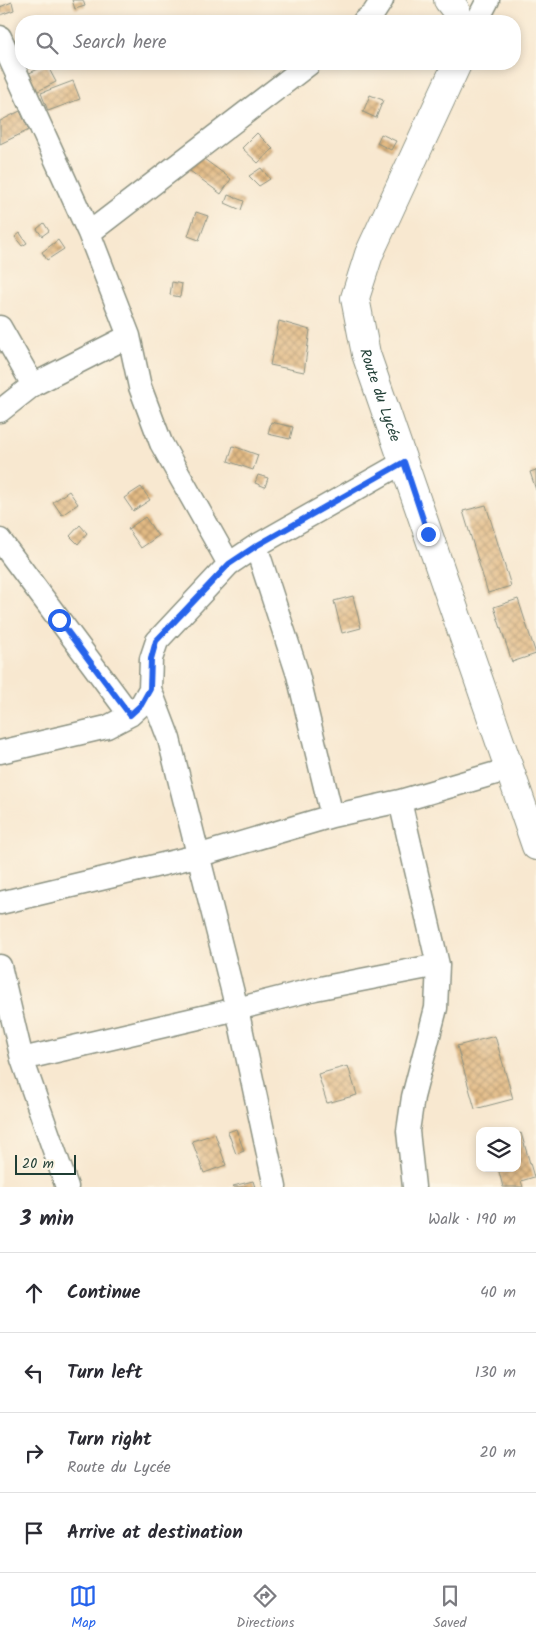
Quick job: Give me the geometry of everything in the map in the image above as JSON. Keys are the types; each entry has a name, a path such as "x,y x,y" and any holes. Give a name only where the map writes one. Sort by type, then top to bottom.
{"main road":[{"path":"448,0 457,15"},
{"name":"Route du Lycée","path":"454,70 369,254 355,298 366,354 536,846"}],"street":[{"path":"372,15 382,0"},
{"path":"480,15 488,0"},
{"path":"0,37 89,233 128,336 140,387 160,443 229,564"},
{"path":"89,233 301,70"},
{"path":"0,327 33,385"},
{"path":"0,411 33,385 128,336"},
{"path":"275,1187 237,1009 169,739 150,689 151,659 156,641 229,564 256,546 404,462"},
{"path":"0,540 130,715"},
{"path":"256,546 298,675 332,816"},
{"path":"0,752 107,727 130,715 141,705 150,689"},
{"path":"0,903 197,856 332,816 400,801 510,769"},
{"path":"400,801 438,965 436,1008 412,1097 408,1131 414,1187"},
{"path":"22,1059 315,989 438,965"},
{"path":"0,966 22,1059 67,1187"}],"building":[{"path":"72,0 83,0 85,6 75,9"},
{"path":"12,2 14,10 0,15 0,7"},
{"path":"15,40 14,51 11,42"},
{"path":"36,70 50,70 56,82 34,93 25,75"},
{"path":"73,81 80,99 48,111 41,93"},
{"path":"370,95 383,100 376,118 363,112"},
{"path":"20,111 29,130 0,144 0,121"},
{"path":"257,133 273,149 258,163 242,148"},
{"path":"381,134 396,141 391,150 377,143"},
{"path":"196,153 231,179 221,194 186,168"},
{"path":"261,168 270,179 259,186 249,176"},
{"path":"228,195 244,201 241,210 225,203"},
{"path":"196,212 208,216 199,240 188,236"},
{"path":"44,223 49,231 42,236 37,229"},
{"path":"20,233 27,243 22,246 15,237"},
{"path":"58,240 64,249 47,260 42,252"},
{"path":"172,282 182,284 180,297 170,295"},
{"path":"279,321 310,330 304,372 270,365"},
{"path":"271,422 293,427 290,439 268,434"},
{"path":"233,446 258,455 253,470 228,461"},
{"path":"536,470 536,490 530,472"},
{"path":"258,475 268,478 265,487 255,483"},
{"path":"141,487 150,500 133,511 124,498"},
{"path":"69,491 78,504 62,515 53,502"},
{"path":"486,505 511,586 488,593 463,511"},
{"path":"145,517 158,536 141,548 128,529"},
{"path":"80,525 87,533 78,544 70,536"},
{"path":"353,596 361,628 342,633 334,601"},
{"path":"518,599 536,654 512,662 494,607"},
{"path":"495,1036 513,1099 475,1109 457,1046"},
{"path":"348,1066 357,1095 327,1103 318,1074"},
{"path":"236,1129 244,1151 236,1154 228,1132"},
{"path":"521,1133 534,1177 521,1181 523,1187 503,1187 499,1172 521,1172"},
{"path":"215,1134 226,1165 204,1173 192,1141"},
{"path":"253,1181 255,1187 233,1186"}],"route":[{"path":"59,620 130,715 141,705 150,689 151,659 156,641 229,564 256,546 404,462 428,534"}]}
